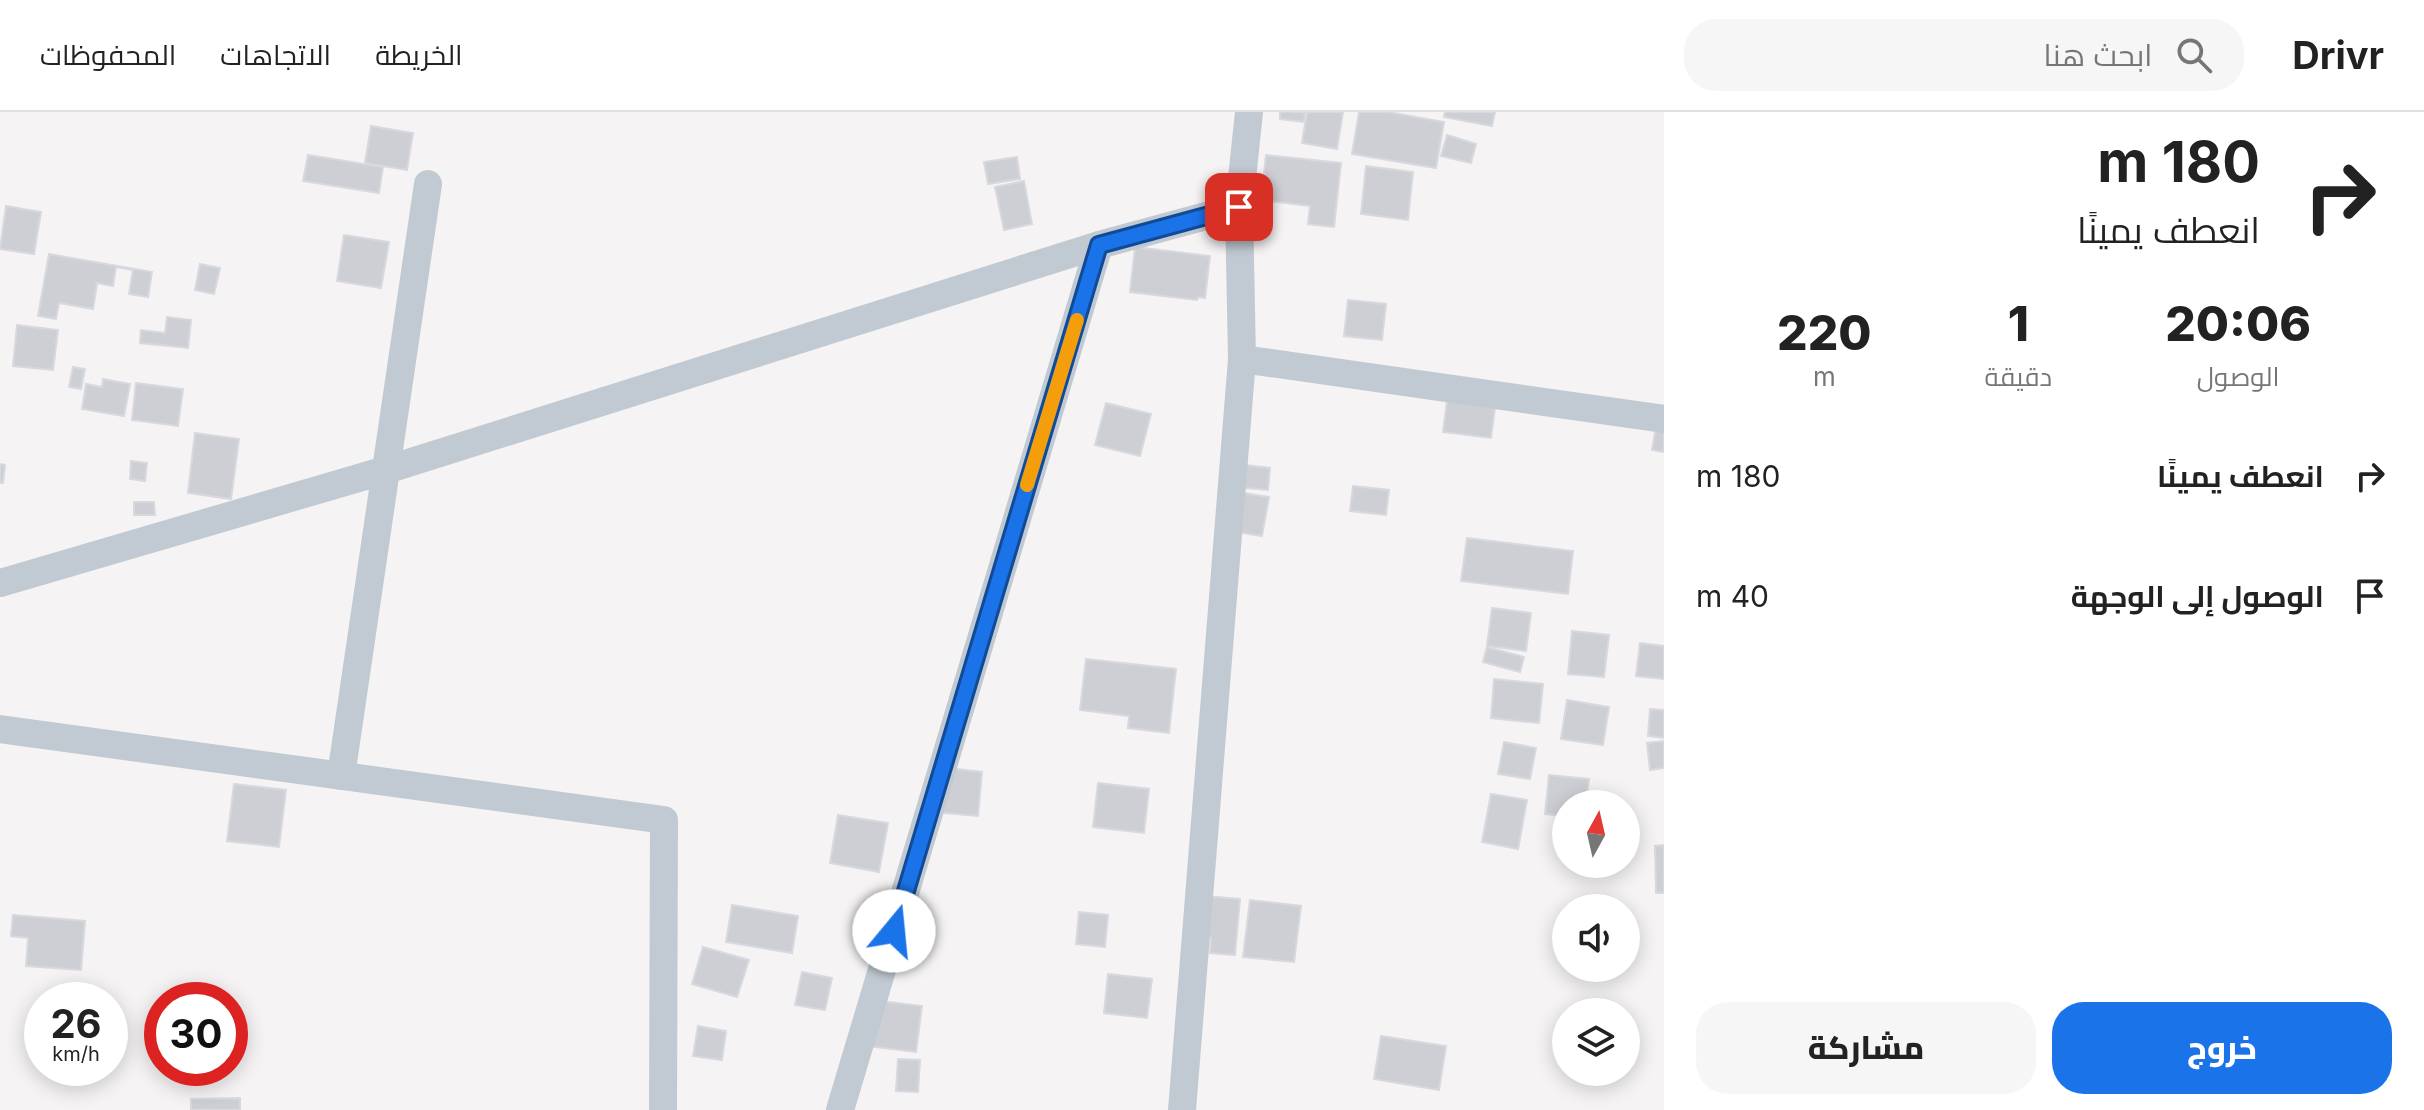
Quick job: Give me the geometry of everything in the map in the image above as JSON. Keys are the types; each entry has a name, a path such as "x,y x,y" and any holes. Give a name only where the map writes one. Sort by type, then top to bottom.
{"street":[{"path":"1182,1110 1242,359 1239,207 1249,112"},
{"path":"341,776 428,184"},
{"path":"0,583 386,470 1099,245 1239,207"},
{"path":"840,1110 1099,245"},
{"path":"1242,359 1664,419"},
{"path":"0,729 664,820 663,1110"}],"building":[{"path":"1280,112 1305,112 1304,122 1280,119"},
{"path":"1307,112 1343,112 1337,149 1302,143"},
{"path":"1359,112 1388,112 1444,122 1436,168 1352,154"},
{"path":"1445,112 1495,112 1492,126 1444,117"},
{"path":"371,126 413,133 407,170 365,163"},
{"path":"1447,135 1476,144 1471,163 1441,156"},
{"path":"308,155 383,167 379,193 303,181"},
{"path":"1266,155 1341,163 1334,227 1308,224 1310,206 1261,200"},
{"path":"1017,157 1020,179 988,184 984,162"},
{"path":"1366,166 1413,172 1408,220 1361,214"},
{"path":"1024,181 1032,224 1004,230 995,187"},
{"path":"6,206 41,212 34,254 0,249"},
{"path":"344,235 389,242 381,288 337,281"},
{"path":"1135,247 1210,256 1205,298 1198,297 1197,300 1130,292"},
{"path":"49,254 152,272 148,297 129,294 133,270 116,267 113,286 97,283 93,309 59,303 56,319 38,316"},
{"path":"200,264 220,268 214,294 195,290"},
{"path":"1348,300 1386,304 1382,340 1344,336"},
{"path":"167,317 191,320 188,348 140,343 141,330 165,333"},
{"path":"17,325 58,330 53,370 13,366"},
{"path":"73,367 85,369 81,389 69,387"},
{"path":"103,379 130,384 124,416 82,409 86,384 102,387"},
{"path":"136,383 183,389 178,426 132,420"},
{"path":"1448,393 1496,400 1491,438 1443,432"},
{"path":"1106,403 1151,414 1140,456 1095,445"},
{"path":"1657,422 1664,423 1664,452 1652,450"},
{"path":"195,433 239,439 231,499 188,493"},
{"path":"131,461 147,463 145,481 130,479"},
{"path":"0,464 5,465 3,483 0,483"},
{"path":"1236,464 1270,468 1268,490 1234,487"},
{"path":"1353,486 1389,490 1386,515 1350,511"},
{"path":"1225,490 1269,497 1262,536 1218,529"},
{"path":"134,502 154,502 155,515 134,515"},
{"path":"1467,538 1573,551 1568,594 1461,581"},
{"path":"1492,608 1531,613 1526,651 1487,646"},
{"path":"1572,631 1609,635 1604,677 1568,674"},
{"path":"1640,643 1664,646 1664,679 1636,676"},
{"path":"1487,647 1524,657 1520,672 1483,662"},
{"path":"1086,659 1176,669 1169,733 1128,728 1129,716 1080,710"},
{"path":"1494,679 1543,684 1539,723 1491,718"},
{"path":"1567,700 1609,707 1603,745 1561,739"},
{"path":"1650,709 1664,710 1664,738 1648,736"},
{"path":"1664,741 1664,768 1650,770 1647,743"},
{"path":"1504,742 1536,748 1530,779 1498,774"},
{"path":"939,767 982,772 978,816 934,812"},
{"path":"1549,775 1589,779 1588,790 1552,790 1552,815 1545,814"},
{"path":"1098,783 1149,789 1144,833 1093,827"},
{"path":"234,784 286,790 279,847 227,841"},
{"path":"1491,794 1527,800 1518,849 1482,842"},
{"path":"838,815 888,823 879,872 830,863"},
{"path":"1664,845 1664,893 1656,893 1655,846"},
{"path":"1192,895 1240,899 1235,955 1210,953 1211,938 1188,936"},
{"path":"1250,900 1301,906 1294,962 1243,957"},
{"path":"732,905 798,916 792,953 726,942"},
{"path":"1079,912 1108,915 1105,947 1076,944"},
{"path":"13,915 85,921 81,970 26,966 28,938 11,936"},
{"path":"703,947 749,960 737,997 692,984"},
{"path":"802,972 832,978 825,1010 795,1005"},
{"path":"1108,974 1152,979 1147,1018 1104,1013"},
{"path":"872,1000 922,1006 916,1052 866,1046"},
{"path":"698,1026 726,1031 722,1060 693,1056"},
{"path":"1381,1036 1446,1046 1439,1090 1374,1079"},
{"path":"898,1059 920,1060 918,1092 896,1091"},
{"path":"240,1098 240,1110 191,1110 191,1099"}],"slow traffic":[{"path":"1027,485 1077,320"}],"route":[{"path":"894,931 1099,245 1239,207"}]}
